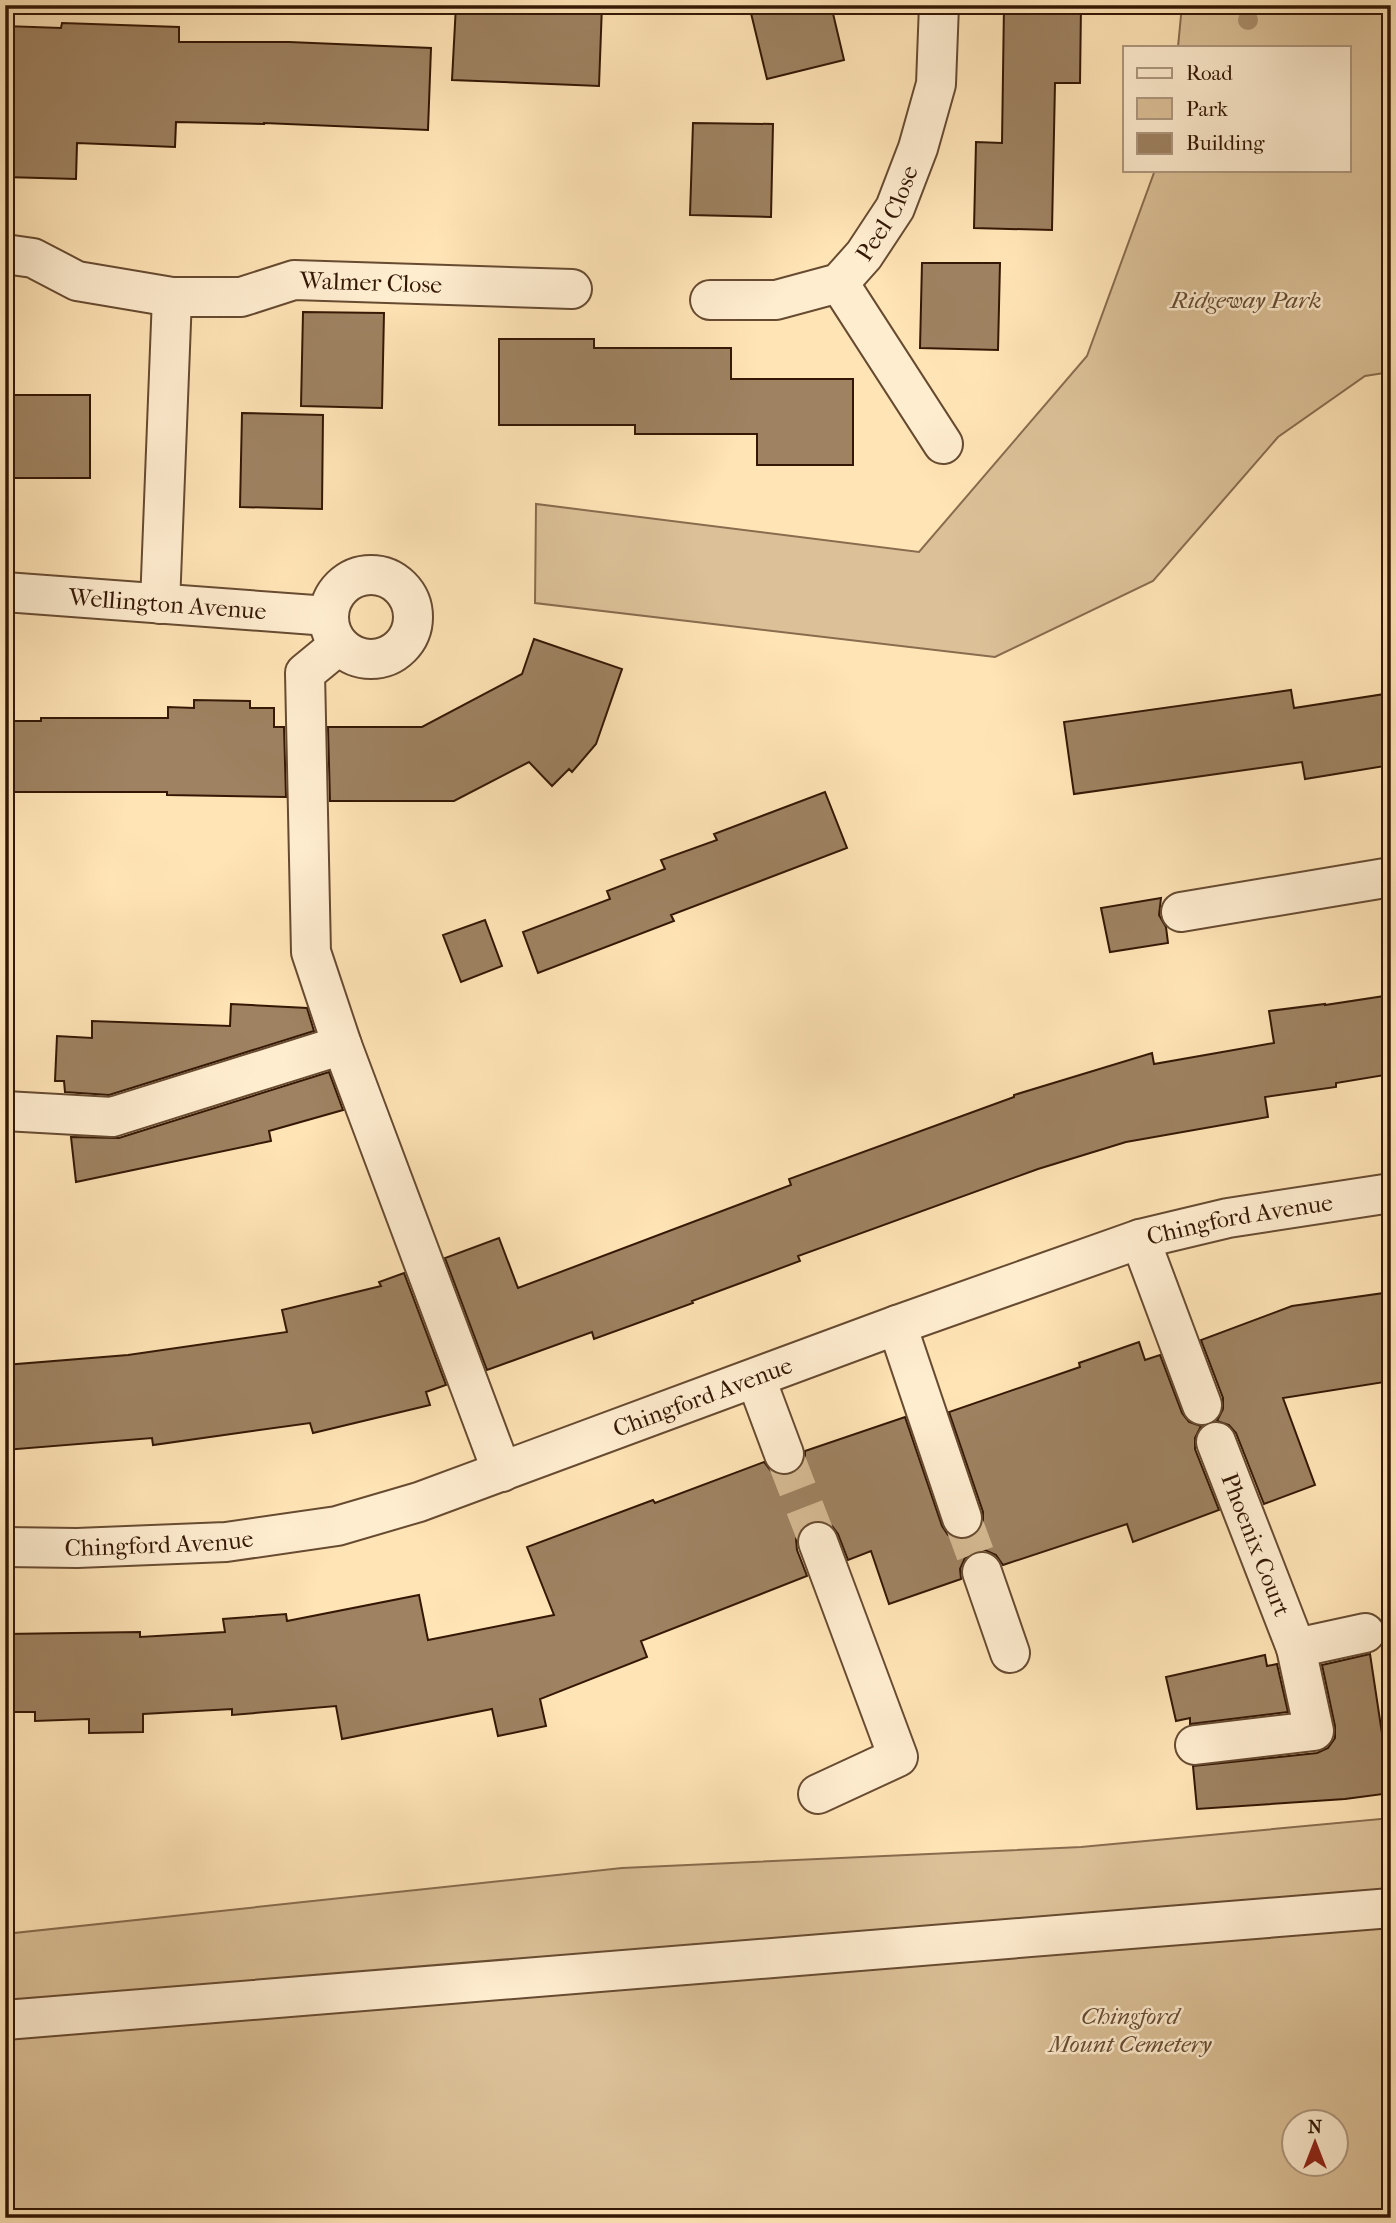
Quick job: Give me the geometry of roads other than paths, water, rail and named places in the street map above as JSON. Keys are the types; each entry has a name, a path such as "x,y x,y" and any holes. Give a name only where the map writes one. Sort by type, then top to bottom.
{"street":[{"name":"Peel Close","path":"710,300 776,300 839,283 864,255 895,208 918,148 936,84 939,5"},
{"name":"Walmer Close","path":"5,254 33,258 77,281 172,297 241,297 294,281 572,289"},
{"path":"839,283 943,444"},
{"path":"160,604 172,297"},
{"name":"Wellington Avenue","path":"5,592 160,604 333,630 305,673 305,713 311,951 342,1045"},
{"path":"1181,912 1391,877"},
{"path":"5,1111 112,1117 342,1045 502,1472"},
{"name":"Chingford Avenue","path":"5,1547 77,1548 226,1542 337,1526 419,1502 897,1325 1140,1239 1227,1218 1391,1194"},
{"path":"1140,1239 1202,1405"},
{"path":"897,1325 962,1518"},
{"path":"756,1378 784,1454"},
{"name":"Phoenix Court","path":"1195,1745 1314,1731 1296,1648 1216,1442"},
{"path":"818,1542 898,1757 818,1794"},
{"path":"982,1572 1010,1653"},
{"name":"Phoenix Court","path":"1296,1648 1365,1633"},
{"path":"5,2020 1391,1908"}],"tunnel":[{"path":"784,1454 818,1542"},
{"path":"962,1518 982,1572"}],"park label":[{"name":"Ridgeway Park","path":"1246,300"},
{"name":"Chingford Mount Cemetery","path":"1130,2030"}]}
